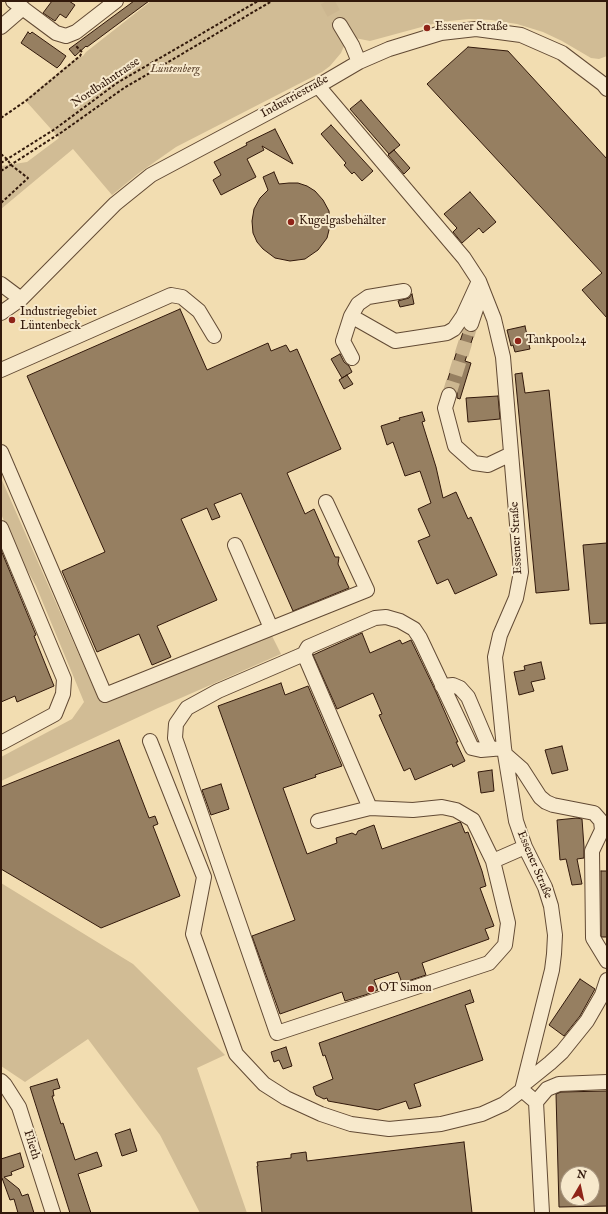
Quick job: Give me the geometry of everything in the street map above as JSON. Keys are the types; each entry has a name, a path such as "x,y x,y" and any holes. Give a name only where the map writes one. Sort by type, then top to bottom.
{"street":[{"path":"1,27 18,5 56,33 66,36 76,32 116,1"},
{"path":"340,25 352,45 359,62"},
{"name":"Industriestraße","path":"1,313 21,299 115,204 151,175 318,86 359,62 389,49 441,33 476,29 521,35 562,53 606,84"},
{"name":"Essener Straße","path":"318,86 464,258 481,285 494,319 503,357 521,572 516,598 500,635 495,657 500,751 516,821 524,847 545,887 551,906 555,935 552,970 523,1087"},
{"path":"1,284 21,299"},
{"path":"351,316 395,341 447,333 454,329 481,285"},
{"path":"471,324 481,285"},
{"path":"352,358 343,341 351,316 358,304 368,297 404,291"},
{"path":"1,370 172,295 182,297 199,311 214,336"},
{"path":"449,395 446,408 455,446 474,463 488,465 511,454"},
{"path":"1,452 105,695 367,590 326,502"},
{"path":"1,528 64,679 63,694 55,714 1,743"},
{"path":"234,545 271,628"},
{"path":"318,821 370,808 413,810 442,807 456,810 473,820 493,861 508,922 505,945 489,963 277,1033 175,738 176,724 187,708 218,691 304,654 308,647 375,618 386,617 400,621 414,629 420,638 472,748 500,751 522,769 540,797 546,802 553,805 594,813 601,821 602,830 592,851 593,938 607,961"},
{"path":"304,654 370,808"},
{"path":"150,741 204,877 193,934 236,1054 264,1084 286,1098 320,1114 351,1124 389,1129 441,1124 482,1114 504,1104 562,1052 587,1022 602,995 607,980"},
{"path":"493,861 524,847"},
{"name":"Flieth","path":"1,1081 19,1107 53,1213"},
{"path":"536,1102 547,1089 559,1084 607,1082"},
{"path":"523,1087 536,1102 542,1213"}],"path":[{"name":"Nordbahntrasse","path":"1,163 55,129 117,83 258,1"},
{"path":"1,171 62,132 124,88 272,1"},
{"path":"1,118 28,100 80,56 82,52 66,36"},
{"path":"1,154 28,178 1,203"}],"green space":[{"name":"Lüntenberg","path":"151,1 607,1 607,56 599,59 591,58 543,32 517,24 491,20 469,19 440,22 370,41 355,38 343,40 344,46 341,53 330,66 322,72 176,147 139,173 112,195 73,149 1,209 1,166 27,162 59,138 25,100 76,58 83,56 86,52"},
{"path":"1,478 97,696 109,701 272,636 281,654 158,708 1,781 1,757 72,719 84,702 36,586 21,559 1,514"},
{"path":"1,883 133,964 225,1055 197,1068 247,1213 200,1213 160,1135 88,1039 25,1082 1,1066"}],"building":[{"path":"52,1 69,1 75,5 66,18 60,14 55,21 43,13"},
{"path":"134,1 149,1 87,47 86,46 75,56 69,49"},
{"path":"28,32 30,34 32,32 66,56 57,68 21,43"},
{"path":"468,47 508,51 607,159 607,318 582,290 602,273 427,84"},
{"path":"361,100 400,145 389,154 350,109"},
{"path":"331,125 373,171 362,181 354,172 352,174 344,165 346,163 321,134"},
{"path":"275,129 293,164 262,146 264,150 247,159 256,177 221,195 213,180 221,175 214,162 247,145 246,143"},
{"path":"394,150 410,168 404,174 388,155"},
{"name":"Kugelgasbehälter","path":"274,172 279,184 298,183 315,191 323,200 329,211 330,226 327,238 318,250 305,259 290,261 275,258 263,249 257,242 253,233 252,221 254,209 260,198 268,190 263,177"},
{"path":"470,192 496,222 483,233 479,228 462,243 453,232 457,228 444,214"},
{"path":"412,294 414,304 400,307 398,301 409,298"},
{"path":"180,309 207,370 268,343 271,351 286,345 290,352 297,349 341,449 287,473 305,514 314,509 335,557 339,557 338,564 349,588 293,611 241,493 214,504 220,517 212,520 207,508 181,519 217,600 157,626 171,657 152,665 139,634 97,652 62,571 105,552 27,376"},
{"path":"525,326 530,349 515,352 513,345 511,346 507,330"},
{"path":"464,329 469,332 475,331 465,361 471,363 460,399 457,398 455,389 451,387 445,388"},
{"path":"340,354 352,372 342,378 331,359"},
{"path":"522,373 525,393 549,390 569,590 536,593 515,374"},
{"path":"347,375 353,384 344,389 339,380"},
{"path":"498,396 500,419 468,422 466,398"},
{"path":"422,412 425,421 422,422 436,467 443,498 456,492 468,519 471,517 497,575 455,594 448,579 437,584 418,541 430,536 418,509 431,503 420,471 405,476 393,442 387,445 381,426 400,420 399,418"},
{"path":"607,543 607,623 590,624 583,545"},
{"path":"1,550 36,635 34,636 54,686 17,702 15,696 1,702"},
{"path":"362,633 370,653 400,640 402,644 411,640 436,692 465,761 453,767 452,764 415,780 410,768 404,771 379,715 382,714 373,693 337,709 313,655"},
{"path":"541,662 545,679 531,682 534,691 519,695 514,672 525,670 524,666"},
{"path":"281,683 285,695 308,686 342,766 315,775 316,777 283,788 307,854 337,843 336,838 352,833 356,835 358,831 374,825 382,849 460,822 465,833 468,832 482,871 486,886 480,888 494,926 485,929 489,939 422,963 426,975 402,983 398,972 374,980 378,990 365,995 345,1001 342,992 280,1014 252,936 295,920 218,706"},
{"path":"119,740 149,818 155,816 158,824 153,826 180,896 101,928 1,869 1,787"},
{"path":"562,746 568,770 552,774 545,750"},
{"path":"492,770 494,791 481,793 478,772"},
{"path":"221,784 229,809 211,815 202,790"},
{"path":"582,819 584,858 577,859 582,884 572,885 566,859 560,860 557,820"},
{"path":"601,871 607,871 607,937 601,936"},
{"path":"580,979 595,989 580,1016 564,1036 549,1025"},
{"path":"470,990 474,1002 465,1005 483,1060 414,1084 421,1106 409,1109 406,1101 378,1110 328,1101 327,1098 324,1099 316,1095 313,1087 333,1079 325,1055 323,1056 319,1043"},
{"path":"286,1047 292,1066 283,1069 279,1060 274,1062 271,1052"},
{"path":"57,1079 60,1088 53,1090 54,1096 52,1096 61,1124 63,1123 75,1160 97,1152 102,1166 78,1174 91,1213 70,1213 30,1087"},
{"path":"607,1091 607,1206 559,1207 556,1094 561,1092"},
{"path":"130,1129 137,1151 122,1156 115,1134"},
{"path":"464,1142 472,1213 262,1213 257,1162 291,1158 291,1154 306,1152 307,1161"},
{"path":"20,1153 24,1167 11,1172 12,1175 4,1177 19,1189 22,1196 28,1194 34,1213 18,1213 14,1199 10,1200 1,1178 1,1159"}],"tunnel":[{"path":"327,1 340,25"},
{"path":"449,395 471,324"}],"place":[{"name":"Essener Straße","path":"427,28"},
{"name":"Kugelgasbehälter","path":"291,222"},
{"name":"Industriegebiet Lüntenbeck","path":"12,320"},
{"name":"Tankpool24","path":"518,341"},
{"name":"OT Simon","path":"371,989"}]}
